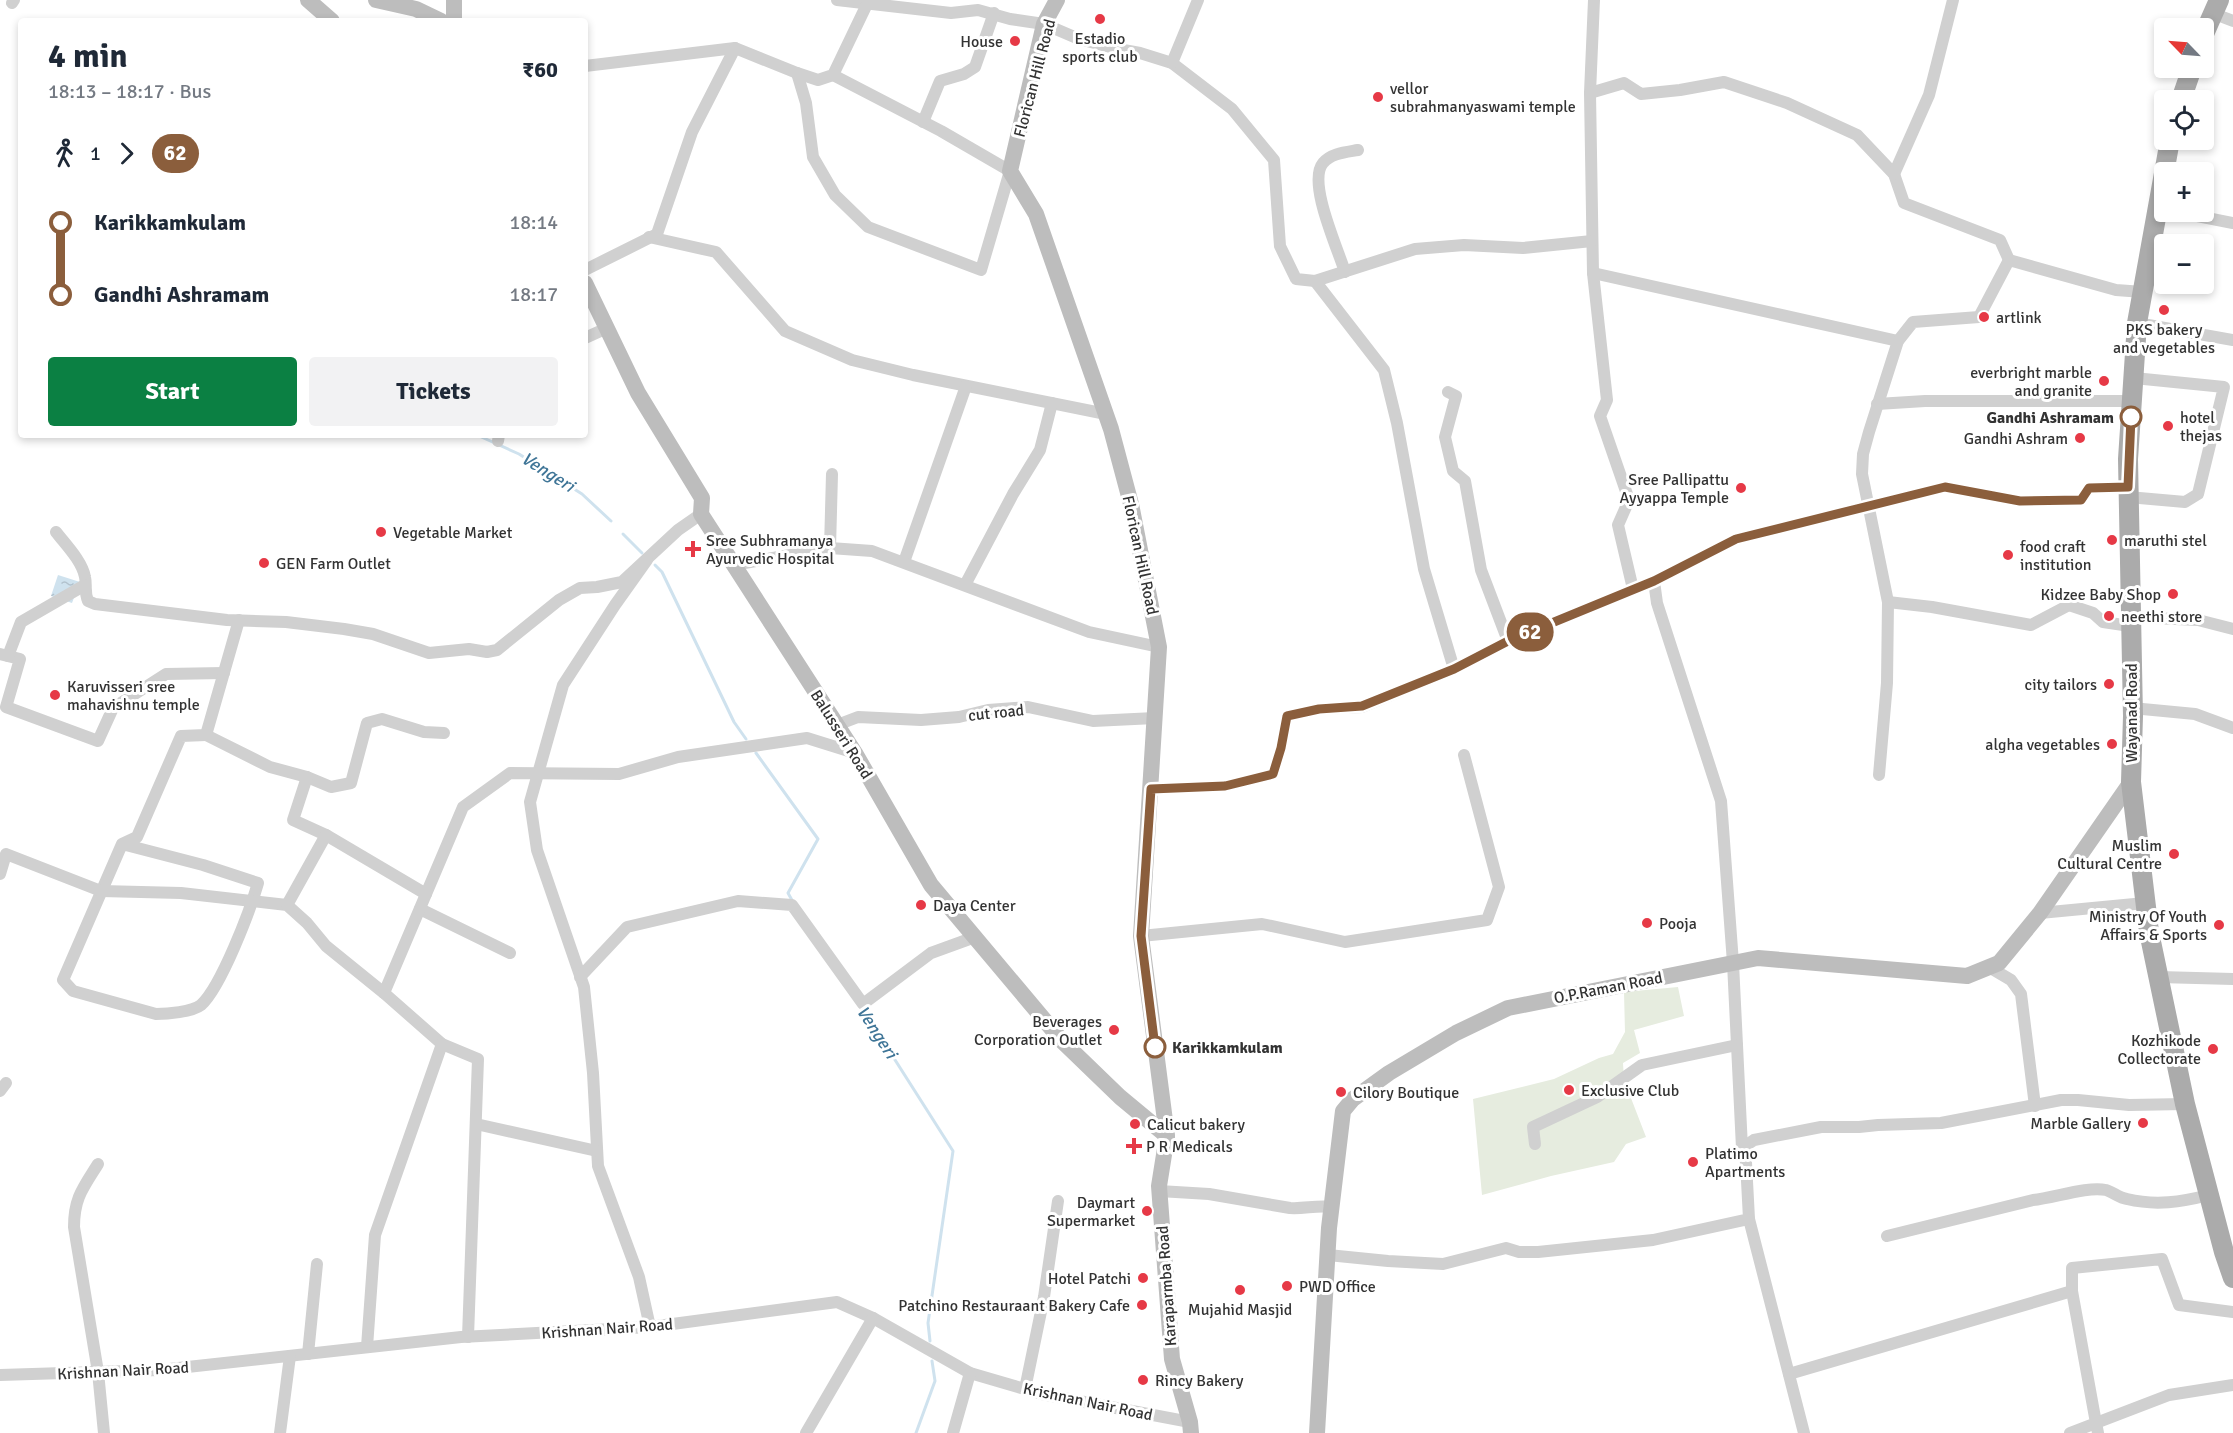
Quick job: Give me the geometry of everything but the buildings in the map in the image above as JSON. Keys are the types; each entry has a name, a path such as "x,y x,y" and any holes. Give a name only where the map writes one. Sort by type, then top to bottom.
{"main road":[{"name":"Wayanad Road","path":"2158,222 2137,323 2132,402 2128,492 2131,782 2145,903 2185,1104 2233,1278"}],"street":[{"path":"308,0 329,18"},
{"path":"376,0 416,9 435,18"},
{"path":"454,0 454,18"},
{"path":"837,0 951,13 978,10 994,13 1010,19 1044,24 1079,39 1172,63 1232,109 1274,159 1280,246 1296,279 1315,281 1415,249 1464,245 1523,248 1592,241"},
{"path":"951,13 956,0"},
{"name":"Florican Hill Road","path":"1057,0 1044,24 1010,171 1036,214 1106,414 1131,504 1159,647 1141,936 1167,1136"},
{"path":"1172,63 1198,0"},
{"path":"1594,0 1590,93 1593,273 1607,400 1600,416 1629,500 1618,525 1633,589"},
{"path":"1894,174 1929,95 1953,0"},
{"path":"588,66 735,48 797,74 818,80 833,75 868,2"},
{"path":"2216,7 2233,21"},
{"path":"922,122 940,81 964,74 975,67 994,13"},
{"path":"588,268 657,234 692,132 735,48"},
{"path":"797,74 806,103 813,157 834,195 868,227 981,270 1010,171 833,75"},
{"path":"1590,93 1624,83 1641,94 1724,82 1787,103 1857,135 1894,174 1904,203 2000,240 2009,261"},
{"path":"1345,272 1319,192 1318,178 1322,164 1332,156 1358,150"},
{"path":"2214,219 2233,223"},
{"path":"650,237 716,252 785,331 852,360 1106,414"},
{"path":"2009,261 2116,290 2143,292"},
{"path":"1879,775 1887,683 1888,602 1863,474 1863,454 1898,341 1913,322 1979,317 2009,261"},
{"path":"1593,273 1898,341"},
{"path":"1315,281 1384,370 1397,423 1424,569 1454,669"},
{"name":"Balusseri Road","path":"588,290 638,393 702,498 701,514 855,753 932,885 1062,1041 1120,1097 1167,1136"},
{"path":"2137,323 2233,340"},
{"path":"588,337 607,328"},
{"path":"1151,789 1225,786 1273,774 1287,716 1319,709 1362,706 1454,669 1508,641 1654,581 1736,539 1945,487 2020,501 2081,500 2089,488 2185,502 2198,494 2224,387 2134,378"},
{"path":"904,562 966,386"},
{"path":"1448,392 1456,396 1445,437 1453,471 1465,480 1481,570 1508,641"},
{"path":"1877,404 1925,401 2132,402"},
{"path":"964,585 1013,494 1040,450 1052,403"},
{"path":"830,548 832,474"},
{"path":"56,532 86,577 84,592 88,601 95,604 239,620 286,622 373,634 429,653 469,649 486,652 497,650 560,600 580,588 622,582 678,530 701,514"},
{"path":"734,564 830,548 872,551 1089,632 1159,647"},
{"path":"647,560 563,685 530,802 537,850 584,987 593,1073 598,1166 639,1277 650,1328"},
{"path":"1654,581 1657,603 1721,801 1733,963 1742,1148 1746,1162 1749,1220 1804,1433"},
{"path":"85,585 21,622 4,655 20,659 6,707 98,741 113,708 166,674 224,673"},
{"path":"1888,602 1932,607 2031,625 2069,605 2093,613 2103,622 2198,620 2233,629"},
{"path":"206,735 239,620"},
{"name":"cut road","path":"837,725 858,717 921,720 959,717 988,710 1028,708 1093,721 1155,718"},
{"path":"2132,708 2195,714 2233,728"},
{"path":"122,844 203,865 258,884 253,901 216,984 200,1006 168,1015 156,1014 74,991 63,980 122,844 137,837 181,736 206,735 270,767 307,777 331,787 351,783 367,723 382,719 424,732 444,733"},
{"path":"384,993 463,807 510,772 619,774 678,757 807,738 855,753"},
{"path":"1141,936 1262,924 1345,942 1487,920 1499,887 1464,755"},
{"path":"307,777 293,820 326,834 426,894"},
{"name":"O.P.Raman Road","path":"1317,1433 1332,1207 1343,1111 1353,1099 1389,1073 1456,1033 1508,1008 1758,958 1967,976 2000,963 2040,913 2131,782"},
{"path":"287,905 326,834"},
{"path":"0,874 6,854 101,891 181,893 287,905 307,922 326,946 442,1044 478,1059 468,1337"},
{"path":"580,977 627,927 738,901 792,904 863,1004 931,953 975,937"},
{"path":"2040,913 2145,903"},
{"path":"420,909 510,953"},
{"path":"1989,967 2011,980 2021,994 2035,1106"},
{"path":"2159,977 2233,978"},
{"path":"368,1347 375,1235 442,1044"},
{"path":"1535,1144 1533,1127 1598,1097 1642,1065 1737,1045"},
{"path":"1742,1148 1754,1140 1821,1127 1924,1125 2061,1100 2129,1106 2185,1104"},
{"path":"476,1124 597,1151"},
{"name":"Karaparmba Road","path":"1167,1136 1160,1191 1172,1359 1191,1427"},
{"path":"98,1164 78,1194 74,1210 74,1227 98,1372 104,1433"},
{"path":"1887,1236 2077,1191 2105,1190 2125,1199 2154,1203 2180,1203 2209,1195"},
{"path":"1160,1191 1209,1194 1290,1208 1302,1209 1320,1205 1332,1207"},
{"path":"1025,1389 1044,1298 1058,1201"},
{"path":"1328,1255 1407,1263 1443,1264 1506,1248 1519,1252 1538,1252 1653,1240 1749,1220"},
{"path":"2097,1428 2072,1291 2072,1268 2162,1259 2179,1305 2233,1311"},
{"path":"308,1354 316,1264"},
{"path":"1790,1374 2072,1291"},
{"name":"Krishnan Nair Road","path":"0,1375 160,1370 468,1337 650,1328 837,1302 873,1318 970,1373 1025,1389 1191,1427"},
{"path":"806,1433 873,1318"},
{"path":"280,1433 290,1356"},
{"path":"953,1433 970,1373"},
{"path":"2070,1433 2097,1428 2169,1395 2233,1385"}],"shaded area":[{"name":"Exclusive Club","path":"1678,987 1684,1016 1634,1030 1640,1053 1623,1063 1624,1080 1646,1137 1626,1144 1614,1162 1482,1195 1473,1099 1554,1079 1613,1054 1625,1032 1624,992"}],"water":[{"path":"58,575 80,582 72,603 51,596"}],"waterway":[{"name":"Vengeri","path":"484,438 519,454 582,494 611,521"},
{"path":"623,534 642,553"},
{"name":"Vengeri","path":"655,565 662,572 734,722 746,739"},
{"name":"Vengeri","path":"756,753 818,839 788,893 793,902"},
{"name":"Vengeri","path":"862,1008 953,1151 928,1323 930,1341"},
{"name":"Vengeri","path":"916,1433 935,1381 932,1361"}],"bus line":[{"name":"62","path":"1155,1047 1141,936 1151,789 1225,786 1273,774 1287,716 1319,709 1362,706 1454,669 1508,641 1654,581 1736,539 1945,487 2020,501 2081,500 2089,488 2128,487 2131,417"}],"place":[{"name":"Estadio sports club","path":"1100,19"},
{"name":"House","path":"1015,41"},
{"name":"vellor subrahmanyaswami temple","path":"1378,97"},
{"name":"PKS bakery and vegetables","path":"2164,310"},
{"name":"artlink","path":"1984,317"},
{"name":"everbright marble and granite","path":"2104,381"},
{"name":"Gandhi Ashramam","path":"2131,417"},
{"name":"hotel thejas","path":"2168,426"},
{"name":"Gandhi Ashram","path":"2080,438"},
{"name":"Sree Pallipattu Ayyappa Temple","path":"1741,488"},
{"name":"Vegetable Market","path":"381,532"},
{"name":"maruthi stel","path":"2112,540"},
{"name":"Sree Subhramanya Ayurvedic Hospital","path":"693,549"},
{"name":"food craft institution","path":"2008,555"},
{"name":"GEN Farm Outlet","path":"264,563"},
{"name":"Kidzee Baby Shop","path":"2173,594"},
{"name":"neethi store","path":"2109,616"},
{"name":"city tailors","path":"2109,684"},
{"name":"Karuvisseri sree mahavishnu temple","path":"55,695"},
{"name":"algha vegetables","path":"2112,744"},
{"name":"Muslim Cultural Centre","path":"2174,854"},
{"name":"Daya Center","path":"921,905"},
{"name":"Pooja","path":"1647,923"},
{"name":"Ministry Of Youth Affairs & Sports","path":"2219,925"},
{"name":"Beverages Corporation Outlet","path":"1114,1030"},
{"name":"Karikkamkulam","path":"1155,1047"},
{"name":"Kozhikode Collectorate","path":"2213,1049"},
{"name":"Exclusive Club","path":"1569,1090"},
{"name":"Cilory Boutique","path":"1341,1092"},
{"name":"Marble Gallery","path":"2143,1123"},
{"name":"Calicut bakery","path":"1135,1124"},
{"name":"P R Medicals","path":"1134,1146"},
{"name":"Platimo Apartments","path":"1693,1162"},
{"name":"Daymart Supermarket","path":"1147,1211"},
{"name":"Hotel Patchi","path":"1143,1278"},
{"name":"PWD Office","path":"1287,1286"},
{"name":"Mujahid Masjid","path":"1240,1290"},
{"name":"Patchino Restauraant Bakery Cafe","path":"1142,1305"},
{"name":"Rincy Bakery","path":"1143,1380"}]}
